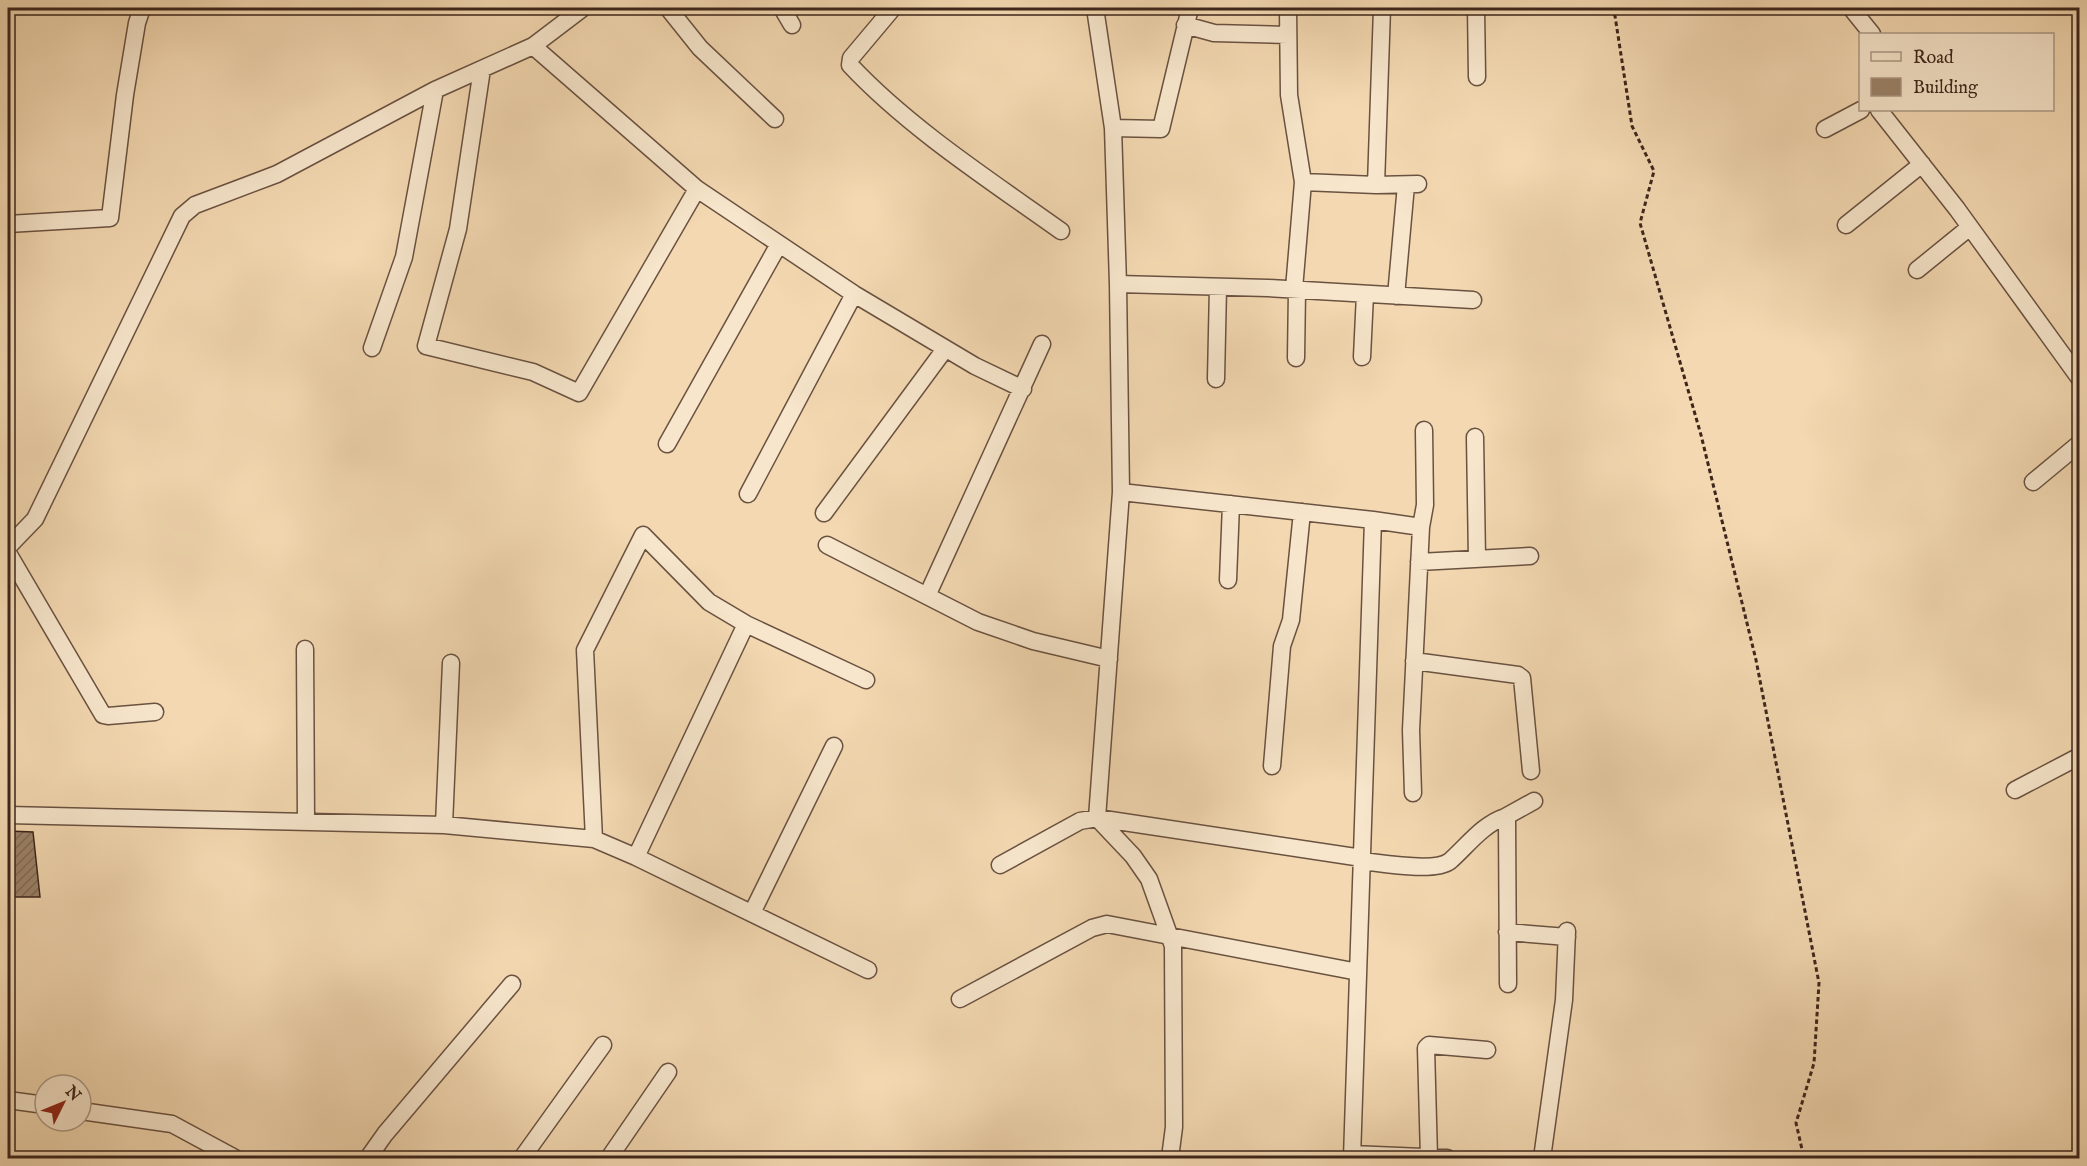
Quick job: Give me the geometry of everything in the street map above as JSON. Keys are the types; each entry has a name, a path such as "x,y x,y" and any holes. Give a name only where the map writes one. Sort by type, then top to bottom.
{"street":[{"path":"8,224 110,218 125,95 137,23 142,8"},
{"path":"8,547 35,519 182,216 195,205 277,174 435,90 533,46 583,8"},
{"path":"668,8 700,48 774,119"},
{"path":"782,8 792,26"},
{"path":"893,8 851,58 850,65 870,86 947,149 1061,231"},
{"path":"1095,8 1113,128 1121,492 1097,818 1133,856 1149,879 1173,946 1174,1141 1170,1158"},
{"path":"1113,128 1161,129 1190,8"},
{"path":"1288,8 1289,95 1303,182 1296,289 1296,358"},
{"path":"1376,185 1382,8"},
{"path":"1476,8 1477,77"},
{"path":"1851,8 1871,33"},
{"path":"1185,26 1214,33 1288,35"},
{"path":"533,46 697,189 854,294 975,366 1023,389"},
{"path":"482,69 458,229 426,346 533,372 579,393 697,189"},
{"path":"372,348 404,257 435,90"},
{"path":"1824,129 1859,111"},
{"path":"1881,111 1970,227 2079,379"},
{"path":"1846,225 1922,164"},
{"path":"1303,182 1412,185 1396,296"},
{"path":"1917,270 1970,227"},
{"path":"667,444 779,244"},
{"path":"1118,284 1296,289 1473,300"},
{"path":"1216,379 1218,287"},
{"path":"748,494 854,294"},
{"path":"1362,357 1365,294"},
{"path":"927,596 1042,344"},
{"path":"824,513 945,349"},
{"path":"1413,793 1411,730 1421,527 1425,505 1424,430"},
{"path":"1475,437 1477,560"},
{"path":"2032,482 2079,443"},
{"path":"1121,492 1421,527"},
{"path":"1228,580 1231,504"},
{"path":"1272,766 1282,646 1291,620 1302,512"},
{"path":"1373,520 1352,1156 1447,1158"},
{"path":"594,839 585,650 643,535 709,602 746,624 866,680"},
{"path":"827,545 978,622 1033,641 1109,659"},
{"path":"8,553 103,715 155,712"},
{"path":"1419,562 1530,556"},
{"path":"636,857 746,624"},
{"path":"305,649 306,821"},
{"path":"1414,661 1518,675 1522,678 1531,771"},
{"path":"444,825 451,663"},
{"path":"752,913 834,746"},
{"path":"2015,790 2079,756"},
{"path":"1000,865 1080,820 1097,818 1418,867 1449,862 1456,853 1496,820 1534,801"},
{"path":"8,814 444,825 594,839 636,857 868,970"},
{"path":"1505,817 1507,820 1508,984"},
{"path":"960,999 1092,928 1107,924 1358,972"},
{"path":"1508,932 1567,934 1564,1000 1542,1151"},
{"path":"368,1158 385,1134 512,984"},
{"path":"522,1158 603,1045"},
{"path":"1429,1158 1426,1048 1430,1045 1487,1050"},
{"path":"609,1158 668,1072"},
{"path":"8,1100 33,1103"},
{"path":"93,1113 172,1124 236,1158"}],"path":[{"path":"1610,8 1615,16 1632,126 1654,171 1640,223 1701,435 1756,660 1819,983 1814,1063 1796,1124 1804,1158"}],"building":[{"path":"8,831 33,832 40,897 8,897"}]}
